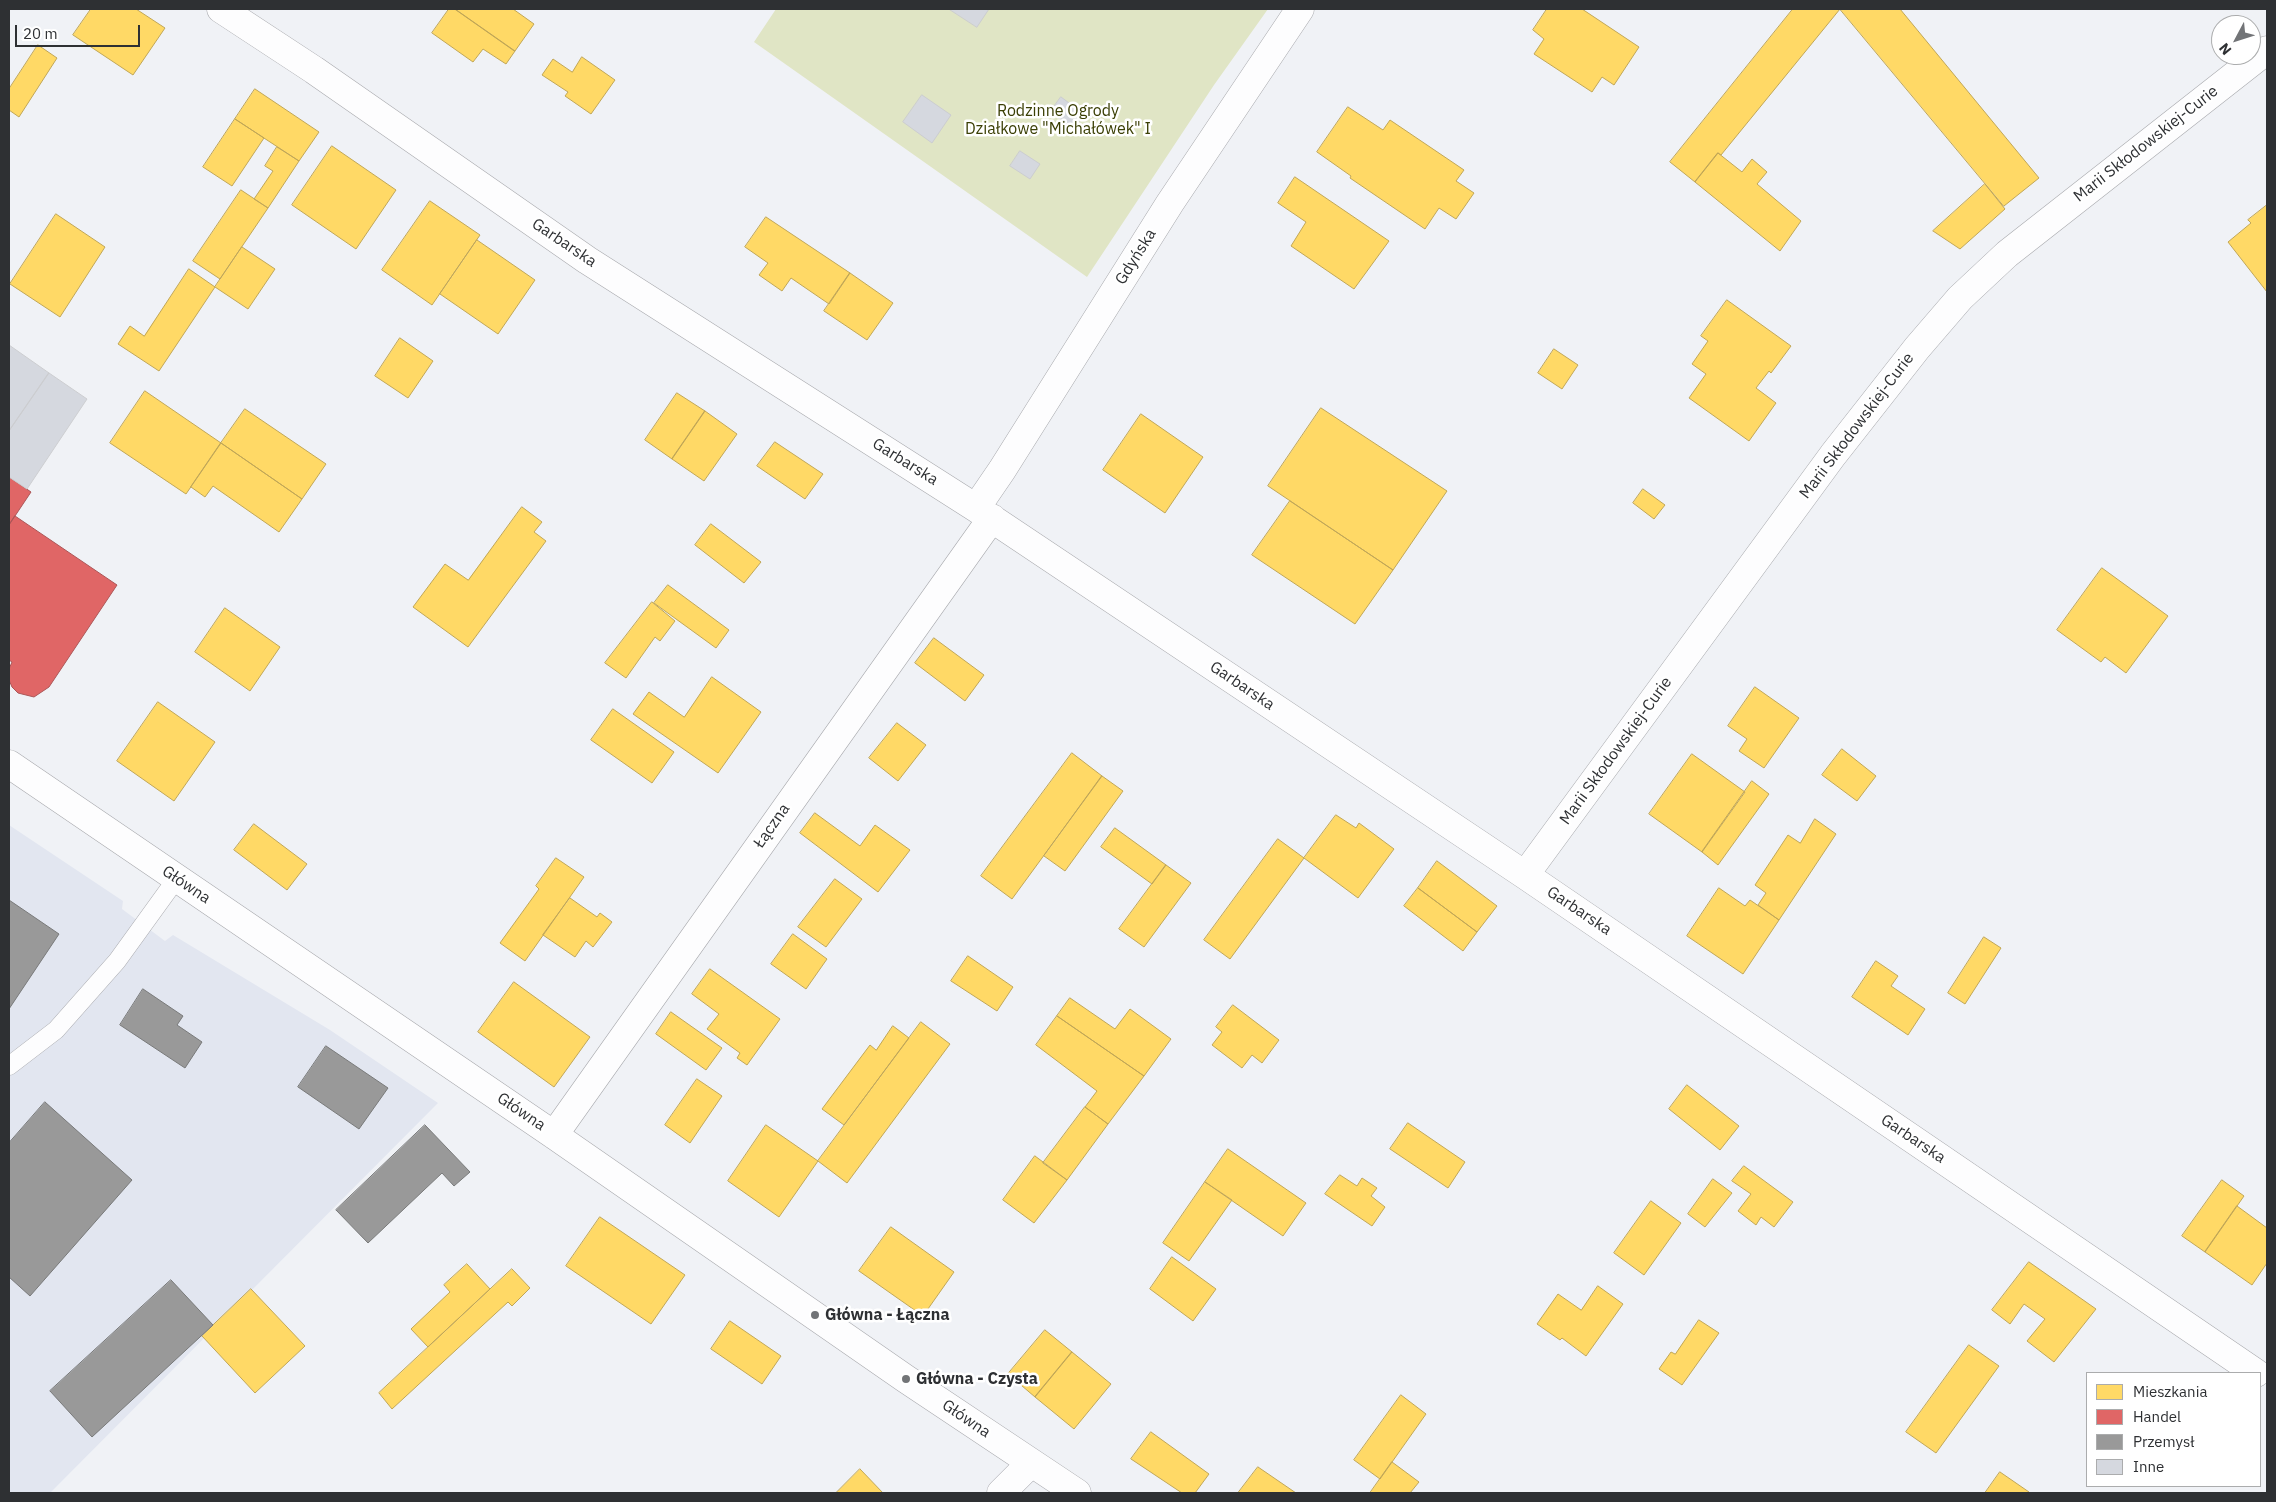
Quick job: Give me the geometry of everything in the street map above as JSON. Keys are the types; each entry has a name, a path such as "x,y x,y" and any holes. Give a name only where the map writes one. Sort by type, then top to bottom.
{"street":[{"name":"Gdyńska","path":"984,513 1170,203 1300,9"},
{"name":"Garbarska","path":"224,10 322,75 587,260 984,513 1525,875 2255,1372"},
{"name":"Marii Skłodowskiej-Curie","path":"1525,875 1833,455 1917,348 1960,298 2007,254 2267,50"},
{"name":"Łączna","path":"554,1134 984,513"},
{"name":"Główna","path":"9,764 554,1134 1077,1493"},
{"path":"1001,1493 1031,1463"}],"lane":[{"path":"9,1066 56,1030 117,961 177,878"}],"shaded area":[{"path":"9,825 123,901 122,909 165,941 173,935 330,1030 438,1103 50,1493 9,1493"}],"green space":[{"name":"Rodzinne Ogrody Działkowe \"Michałówek\" I","path":"776,9 1268,9 1214,85 1087,277 754,42"}],"building: Mieszkania":[{"path":"91,9 136,9 165,28 133,75 73,35"},
{"path":"449,9 455,9 515,51 506,64 483,49 473,62 432,33"},
{"path":"455,9 513,9 534,24 515,51"},
{"path":"1547,9 1582,9 1639,47 1614,85 1602,77 1592,92 1534,54 1544,39 1533,30"},
{"path":"1793,9 1840,9 1721,155 1718,153 1695,182 1670,162"},
{"path":"1840,9 1900,9 2039,178 2004,206"},
{"path":"38,45 57,58 19,117 9,110 9,89"},
{"path":"582,57 615,80 591,114 565,96 568,92 542,75 553,59 572,72"},
{"path":"255,89 319,132 299,161 235,119"},
{"path":"1348,107 1383,130 1390,120 1464,170 1456,181 1474,193 1456,219 1439,208 1425,229 1350,178 1351,176 1317,152"},
{"path":"235,119 264,138 232,186 203,167"},
{"path":"332,146 396,190 356,249 292,205"},
{"path":"277,147 299,161 268,208 254,199 273,171 265,166"},
{"path":"1718,153 1742,172 1752,159 1767,172 1757,184 1801,221 1780,251 1695,182"},
{"path":"1295,177 1389,241 1354,289 1291,246 1306,222 1278,203"},
{"path":"1985,184 2005,209 1960,249 1933,231"},
{"path":"241,190 268,208 220,279 193,261"},
{"path":"430,201 480,235 432,305 382,270"},
{"path":"2267,205 2267,292 2228,242 2251,223 2248,220"},
{"path":"56,214 105,247 60,317 10,284"},
{"path":"766,217 850,273 829,304 791,278 782,291 759,275 768,263 745,247"},
{"path":"477,240 535,280 498,334 440,294"},
{"path":"242,247 275,269 248,309 215,287"},
{"path":"189,269 215,287 159,371 118,344 130,326 144,336"},
{"path":"850,273 893,303 867,340 824,311"},
{"path":"1727,300 1791,346 1771,373 1769,371 1756,388 1776,403 1749,441 1689,398 1706,374 1692,364 1708,341 1701,336"},
{"path":"400,338 433,361 408,398 375,376"},
{"path":"1554,349 1578,365 1562,389 1538,373"},
{"path":"145,391 221,443 186,494 110,443"},
{"path":"677,393 705,411 672,459 645,440"},
{"path":"1321,408 1447,491 1393,570 1268,486"},
{"path":"245,409 326,464 302,499 221,443"},
{"path":"705,411 737,434 704,481 672,459"},
{"path":"1141,414 1203,457 1165,513 1103,470"},
{"path":"775,442 823,474 805,499 757,466"},
{"path":"221,443 302,499 279,532 213,486 205,497 191,487"},
{"path":"1643,489 1665,505 1654,519 1633,503"},
{"path":"1290,501 1393,570 1355,624 1252,555"},
{"path":"522,507 542,522 534,532 546,541 468,647 413,607 445,564 468,580"},
{"path":"711,524 761,562 744,583 695,545"},
{"path":"2102,568 2168,616 2126,673 2105,657 2101,662 2057,630"},
{"path":"668,585 729,630 716,648 654,603"},
{"path":"652,602 675,621 660,641 655,637 626,678 605,663"},
{"path":"225,608 280,647 250,691 195,652"},
{"path":"934,638 984,675 965,701 915,663"},
{"path":"712,677 761,712 718,773 633,714 649,692 684,717"},
{"path":"1755,687 1799,718 1764,768 1739,751 1747,739 1728,726"},
{"path":"158,702 215,742 174,801 117,761"},
{"path":"613,709 674,752 652,783 591,740"},
{"path":"897,723 926,745 898,781 869,758"},
{"path":"1842,749 1876,776 1857,801 1822,775"},
{"path":"1072,753 1102,776 1012,899 981,876"},
{"path":"1692,754 1745,792 1702,852 1649,814"},
{"path":"1102,776 1123,791 1065,871 1044,856"},
{"path":"1752,781 1769,794 1718,865 1702,852"},
{"path":"815,813 860,846 875,825 910,850 878,892 800,833"},
{"path":"1336,815 1356,828 1359,823 1394,849 1358,898 1304,858"},
{"path":"1815,819 1836,834 1779,920 1758,905 1766,893 1755,885 1788,835 1800,843"},
{"path":"254,824 307,864 287,890 234,850"},
{"path":"1115,828 1166,865 1152,884 1101,847"},
{"path":"1278,839 1304,858 1230,959 1204,940"},
{"path":"556,858 584,877 525,961 500,943 539,889 536,886"},
{"path":"1437,861 1497,906 1477,932 1418,888"},
{"path":"1166,865 1191,883 1144,947 1119,929"},
{"path":"835,879 862,899 826,947 798,927"},
{"path":"1418,888 1477,932 1463,951 1404,906"},
{"path":"1719,888 1745,906 1750,900 1779,920 1743,974 1687,936"},
{"path":"570,898 597,917 600,913 612,922 593,947 586,941 575,957 543,935"},
{"path":"793,934 827,959 806,989 771,964"},
{"path":"1984,937 2001,948 1965,1004 1948,993"},
{"path":"968,956 1013,987 997,1011 951,981"},
{"path":"1876,961 1898,976 1891,986 1925,1009 1908,1035 1852,997"},
{"path":"710,969 780,1019 747,1065 737,1058 740,1053 707,1029 719,1014 692,994"},
{"path":"514,982 590,1037 554,1087 478,1032"},
{"path":"1070,998 1115,1029 1130,1009 1171,1039 1144,1076 1057,1016"},
{"path":"1233,1005 1279,1040 1262,1063 1252,1055 1242,1068 1212,1045 1222,1032 1216,1027"},
{"path":"671,1012 722,1048 706,1070 656,1034"},
{"path":"1057,1016 1144,1076 1108,1124 1085,1107 1097,1091 1036,1045"},
{"path":"921,1022 950,1044 847,1183 818,1161"},
{"path":"893,1026 909,1038 844,1125 822,1109 870,1045 876,1050"},
{"path":"697,1079 722,1096 690,1143 665,1125"},
{"path":"1687,1085 1739,1126 1720,1150 1669,1109"},
{"path":"1085,1107 1108,1124 1067,1180 1043,1163"},
{"path":"1408,1123 1465,1162 1448,1188 1390,1149"},
{"path":"766,1125 818,1161 779,1217 728,1181"},
{"path":"1228,1149 1306,1203 1283,1236 1205,1182"},
{"path":"1035,1156 1067,1180 1034,1223 1003,1200"},
{"path":"1744,1166 1793,1202 1774,1227 1761,1217 1756,1225 1738,1211 1751,1194 1732,1181"},
{"path":"1340,1175 1357,1186 1362,1178 1377,1188 1371,1196 1385,1207 1372,1226 1325,1194"},
{"path":"1713,1179 1732,1193 1705,1227 1688,1214"},
{"path":"2222,1180 2244,1196 2205,1252 2182,1236"},
{"path":"1205,1182 1232,1200 1189,1261 1163,1243"},
{"path":"1651,1201 1681,1223 1644,1275 1614,1253"},
{"path":"2237,1206 2267,1228 2267,1263 2252,1285 2205,1252"},
{"path":"600,1217 685,1275 651,1324 566,1266"},
{"path":"891,1227 954,1272 923,1316 859,1271"},
{"path":"1172,1257 1216,1289 1193,1321 1150,1289"},
{"path":"2029,1262 2096,1309 2054,1362 2027,1341 2045,1319 2024,1304 2010,1324 1992,1310"},
{"path":"467,1264 490,1289 428,1347 411,1329 450,1292 444,1285"},
{"path":"512,1269 530,1288 512,1306 508,1302 392,1409 379,1393"},
{"path":"1598,1286 1623,1304 1586,1356 1562,1338 1560,1340 1537,1324 1558,1294 1581,1310"},
{"path":"251,1289 305,1346 255,1393 202,1336"},
{"path":"1699,1320 1719,1333 1682,1385 1659,1369 1671,1352 1675,1354"},
{"path":"730,1321 781,1356 762,1384 711,1349"},
{"path":"1045,1330 1072,1352 1035,1397 1008,1374"},
{"path":"1969,1345 1999,1366 1936,1453 1906,1432"},
{"path":"1072,1352 1111,1384 1074,1429 1035,1397"},
{"path":"1401,1395 1426,1414 1380,1479 1354,1460"},
{"path":"1151,1432 1209,1474 1195,1493 1182,1493 1131,1459"},
{"path":"1392,1462 1419,1482 1410,1493 1370,1493"},
{"path":"1258,1467 1296,1493 1238,1493"},
{"path":"860,1469 883,1493 836,1493"},
{"path":"2000,1472 2029,1492 1985,1493"}],"building: Handel":[{"path":"9,477 31,492 9,525"},
{"path":"15,516 117,585 49,687 34,697 18,693 12,687 9,680 9,669 12,662 9,660 9,525"}],"building: Przemysł":[{"path":"9,900 59,934 9,1009"},
{"path":"143,989 183,1016 177,1025 202,1042 185,1068 120,1025"},
{"path":"326,1046 388,1088 359,1129 298,1087"},
{"path":"45,1102 132,1180 30,1296 9,1277 9,1143"},
{"path":"425,1125 470,1172 454,1186 442,1173 368,1243 336,1210"},
{"path":"171,1280 213,1325 92,1437 50,1391"}],"building: Inne":[{"path":"949,9 989,9 977,27"},
{"path":"922,95 951,115 932,143 903,122"},
{"path":"1061,97 1084,114 1074,129 1050,112"},
{"path":"1020,151 1040,164 1030,179 1010,166"},
{"path":"9,345 49,373 9,431"},
{"path":"49,373 87,399 27,489 9,477 9,431"}],"place":[{"name":"Główna - Łączna","path":"815,1315"},
{"name":"Główna - Czysta","path":"906,1379"}]}
